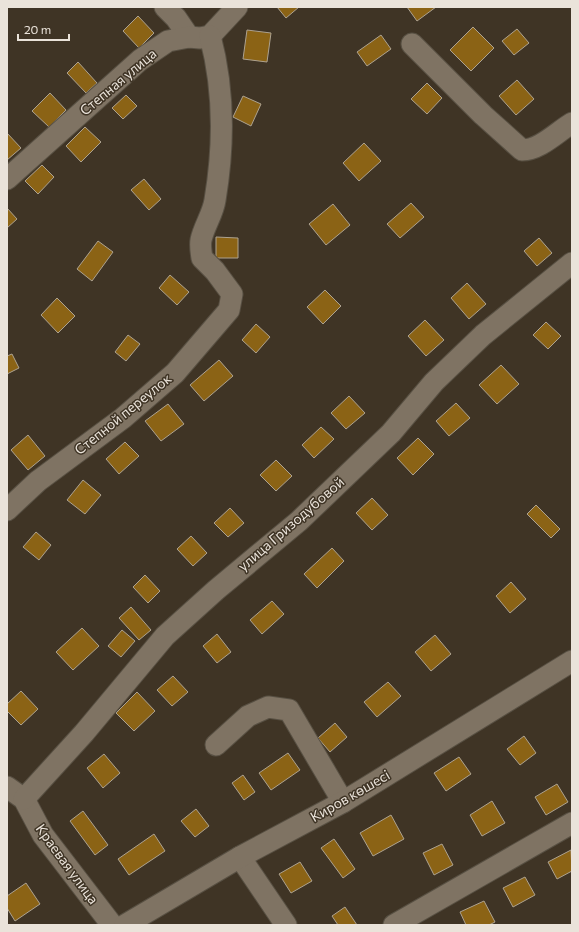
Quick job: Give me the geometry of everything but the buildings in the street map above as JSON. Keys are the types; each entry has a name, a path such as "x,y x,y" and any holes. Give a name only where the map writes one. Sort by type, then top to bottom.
{"street":[{"path":"165,7 176,18 189,36"},
{"path":"210,36 237,7"},
{"name":"Степная улица","path":"7,179 140,60 168,41 189,36 200,38 210,36"},
{"name":"Степной переулок","path":"7,510 38,481 123,418 175,373 230,310 232,294 215,271 202,258 201,241 214,206 220,168 220,107 216,58 210,36"},
{"path":"412,44 522,150 528,150 540,144 572,122"},
{"name":"улица Гризодубовой","path":"24,799 84,733 166,636 216,590 299,522 391,433 434,382 483,335 572,263"},
{"name":"Киров көшесі","path":"125,925 240,857 343,802 572,661"},
{"path":"216,745 248,716 268,707 289,710 343,802"},
{"name":"Краевая улица","path":"7,787 24,799 43,835 112,925"},
{"path":"394,925 572,823"},
{"path":"240,857 286,925"}]}
